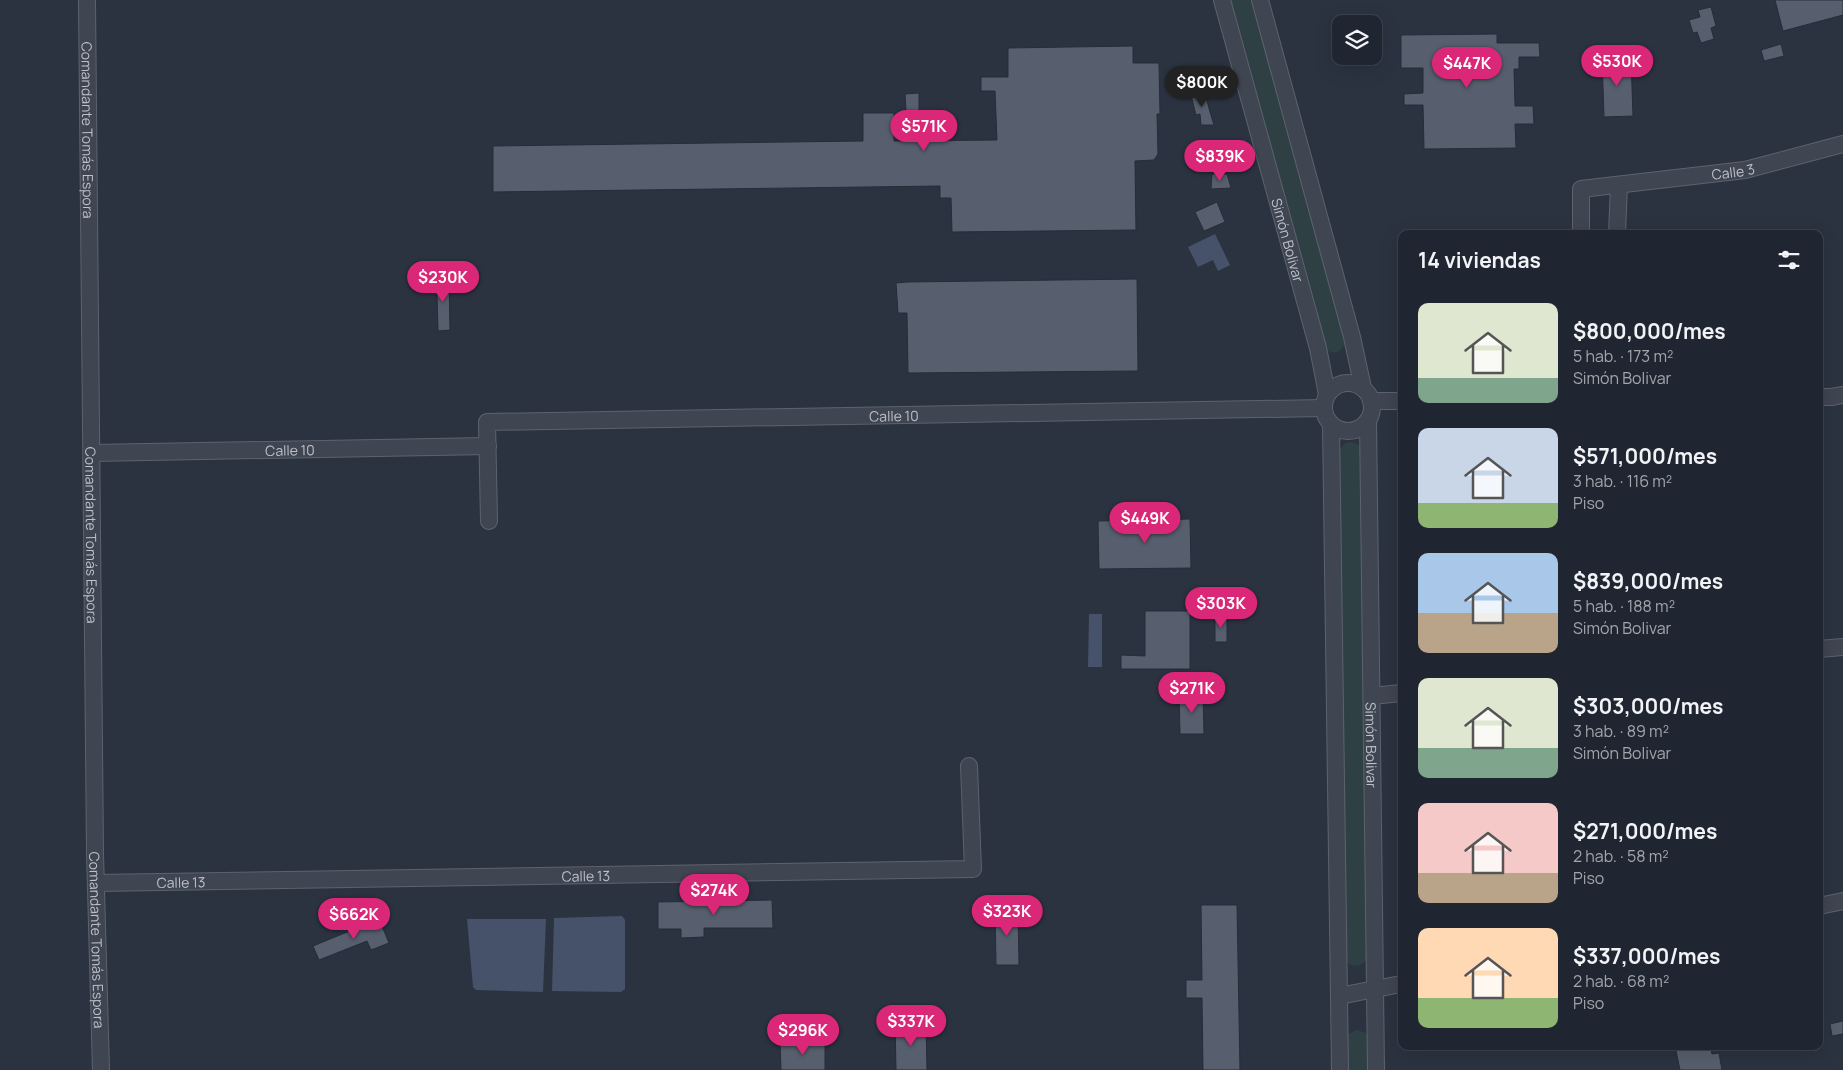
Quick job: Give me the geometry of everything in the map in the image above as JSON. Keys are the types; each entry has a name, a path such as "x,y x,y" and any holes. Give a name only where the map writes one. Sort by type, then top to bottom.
{"street":[{"name":"Comandante Tomás Espora","path":"87,0 96,883 101,1070"},
{"name":"Simón Bolivar","path":"1222,0 1318,348 1325,401"},
{"path":"1260,0 1352,337 1367,394 1371,414 1362,426 1355,430 1346,431 1338,429 1326,417 1325,401 1332,388 1348,382 1356,384 1367,394 1398,400"},
{"name":"Calle 3","path":"1581,230 1581,189 1745,170 1843,144"},
{"path":"1617,230 1618,185"},
{"path":"1823,397 1843,395"},
{"name":"Calle 10","path":"489,521 487,422 1325,401"},
{"name":"Simón Bolivar","path":"1368,420 1376,1070"},
{"path":"1331,424 1340,1070"},
{"name":"Calle 10","path":"92,453 488,446"},
{"path":"1823,650 1843,647"},
{"path":"1372,696 1398,693"},
{"name":"Calle 13","path":"96,883 973,869 970,766"},
{"path":"1823,905 1843,901"},
{"path":"1339,996 1398,985"}],"shaded area":[{"path":"1231,0 1253,0 1336,306 1344,344 1338,352 1330,352 1324,348"},
{"path":"1349,442 1361,447 1367,959 1362,964 1356,966 1351,965 1345,960 1340,450 1344,444"},
{"path":"1356,1030 1364,1032 1368,1036 1368,1070 1347,1070 1347,1035"}],"water":[{"path":"1215,234 1230,265 1218,271 1213,260 1198,267 1188,247"},
{"path":"1089,614 1102,614 1102,667 1088,667"},
{"path":"622,916 625,920 625,989 621,992 552,991 554,918"},
{"path":"467,919 546,919 543,992 476,990 473,987"}],"building":[{"path":"1775,0 1843,0 1843,15 1783,31"},
{"path":"1711,7 1716,26 1711,28 1714,39 1701,43 1697,32 1693,33 1689,20 1700,17 1698,10"},
{"path":"1497,34 1497,43 1539,43 1540,57 1519,57 1519,69 1514,69 1515,106 1533,106 1534,124 1515,124 1516,148 1424,149 1423,105 1404,105 1404,94 1423,93 1423,68 1401,68 1401,35"},
{"path":"1781,44 1784,56 1764,61 1761,50"},
{"path":"1133,46 1133,63 1159,63 1160,114 1157,114 1158,154 1154,160 1135,161 1136,230 952,232 951,198 940,198 940,186 493,192 493,146 863,141 863,113 894,113 894,141 997,140 995,91 981,91 981,77 1008,77 1008,48"},
{"path":"1602,58 1631,58 1633,116 1604,117"},
{"path":"1204,90 1214,125 1201,125 1200,114 1196,115 1191,95"},
{"path":"919,93 919,111 906,111 905,94"},
{"path":"1212,174 1227,174 1231,188 1211,189"},
{"path":"1217,202 1225,222 1204,231 1195,212"},
{"path":"434,278 449,278 450,330 438,331 437,294 434,294"},
{"path":"1137,279 1138,371 908,373 907,313 898,313 896,283"},
{"path":"1190,519 1191,568 1099,569 1098,521"},
{"path":"1145,611 1190,611 1190,669 1121,669 1121,655 1145,656"},
{"path":"1227,615 1227,642 1215,642 1215,616"},
{"path":"1179,693 1203,693 1204,734 1180,734"},
{"path":"772,900 773,928 704,928 704,937 681,938 681,929 658,929 658,902"},
{"path":"1201,905 1237,905 1240,1070 1203,1070 1202,998 1186,998 1186,980 1202,980"},
{"path":"995,910 1018,910 1019,965 996,965"},
{"path":"379,919 389,943 371,950 367,941 319,960 313,946"},
{"path":"1843,1021 1843,1034 1832,1036 1830,1024"},
{"path":"926,1023 927,1070 896,1070 895,1024"},
{"path":"780,1042 825,1043 825,1070 781,1070"},
{"path":"1676,1050 1711,1050 1712,1054 1719,1053 1722,1070 1680,1070"}]}
